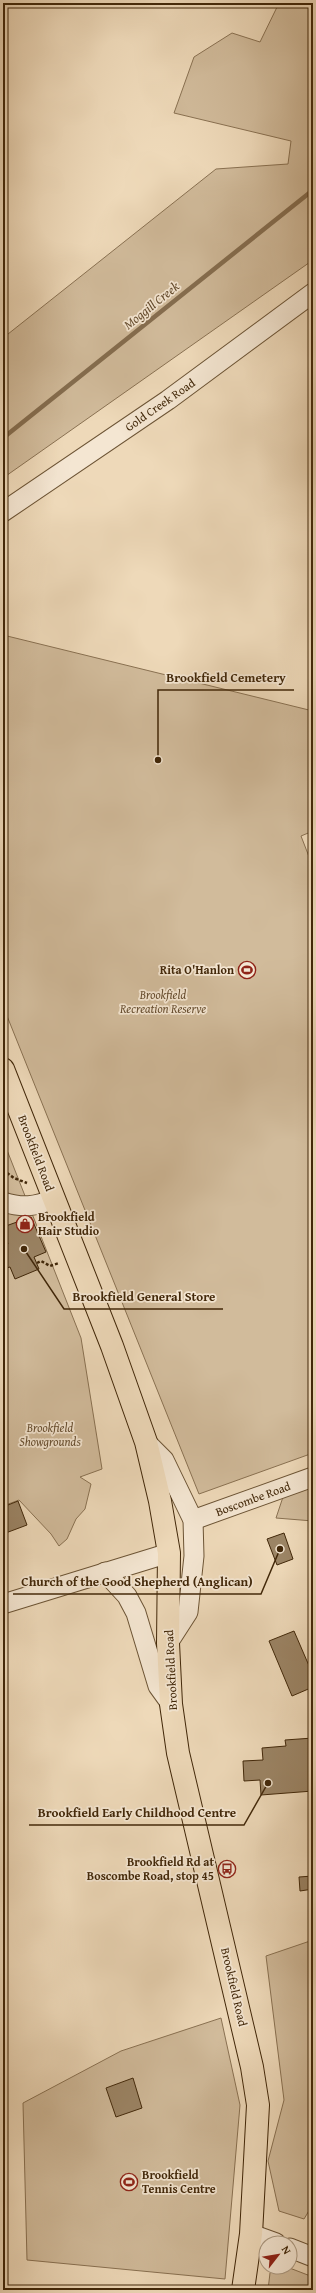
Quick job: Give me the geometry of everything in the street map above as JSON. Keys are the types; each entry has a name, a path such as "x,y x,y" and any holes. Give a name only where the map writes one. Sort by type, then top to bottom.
{"main road":[{"name":"Brookfield Road","path":"3,1069 112,1346 146,1442 169,1553 168,1643 171,1704 178,1753 252,2067 258,2105 252,2234 244,2281"}],"street":[{"name":"Gold Creek Road","path":"3,512 168,400 313,293"},
{"path":"3,1202 26,1207 38,1206 53,1199"},
{"path":"146,1442 164,1460 193,1520 194,1556 188,1612 168,1643"},
{"name":"Boscombe Road","path":"193,1520 313,1478"},
{"path":"3,1604 169,1553"},
{"path":"105,1572 127,1596 136,1613 158,1686 171,1704"},
{"path":"252,2234 258,2236"},
{"path":"298,2251 313,2257"}],"path":[{"path":"3,1170 14,1178 29,1183"},
{"path":"37,1263 41,1261 50,1266 59,1262"}],"green space":[{"path":"279,3 313,3 313,260 3,478 3,338 216,169 288,164 291,141 174,113 194,57 232,33 260,42"},
{"name":"Brookfield Recreation Reserve","path":"3,635 313,711 313,831 301,836 313,867 313,1453 199,1494 3,1006"},
{"name":"Brookfield Showgrounds","path":"3,1140 81,1338 102,1469 80,1477 91,1484 85,1509 76,1519 67,1539 59,1546 51,1534 19,1500 3,1506"},
{"path":"313,1482 313,1521 276,1518 283,1497"},
{"path":"313,1940 313,2002 311,2005 313,2016 313,2204 304,2219 279,2211 268,2161 284,2100 266,1956"},
{"name":"Brookfield Tennis Centre","path":"221,2018 240,2105 225,2279 27,2260 23,2103 121,2051"},
{"path":"298,2271 313,2277 313,2290 268,2290 270,2275 298,2275"}],"building":[{"path":"31,1217 46,1252 34,1257 39,1269 15,1279 10,1267 3,1269 3,1246 8,1244 3,1227"},
{"path":"18,1501 27,1525 3,1534 3,1507"},
{"path":"284,1533 293,1559 277,1565 267,1539"},
{"path":"294,1631 313,1675 313,1687 292,1696 269,1641"},
{"path":"313,1738 313,1791 261,1795 260,1780 244,1781 243,1761 263,1760 262,1748 286,1746 285,1740"},
{"path":"313,1876 313,1889 300,1891 299,1877"},
{"path":"133,2078 142,2108 116,2117 106,2088"}],"waterway":[{"name":"Moggill Creek","path":"3,438 313,190"}],"place":[{"name":"Brookfield Cemetery","path":"158,760"},
{"name":"Rita O'Hanlon","path":"247,970"},
{"name":"Brookfield Hair Studio","path":"25,1224"},
{"name":"Brookfield General Store","path":"24,1249"},
{"name":"Church of the Good Shepherd (Anglican)","path":"280,1549"},
{"name":"Brookfield Early Childhood Centre","path":"268,1783"},
{"name":"Brookfield Rd at Boscombe Road, stop 45","path":"227,1869"},
{"name":"Brookfield Tennis Centre","path":"129,2182"}]}
